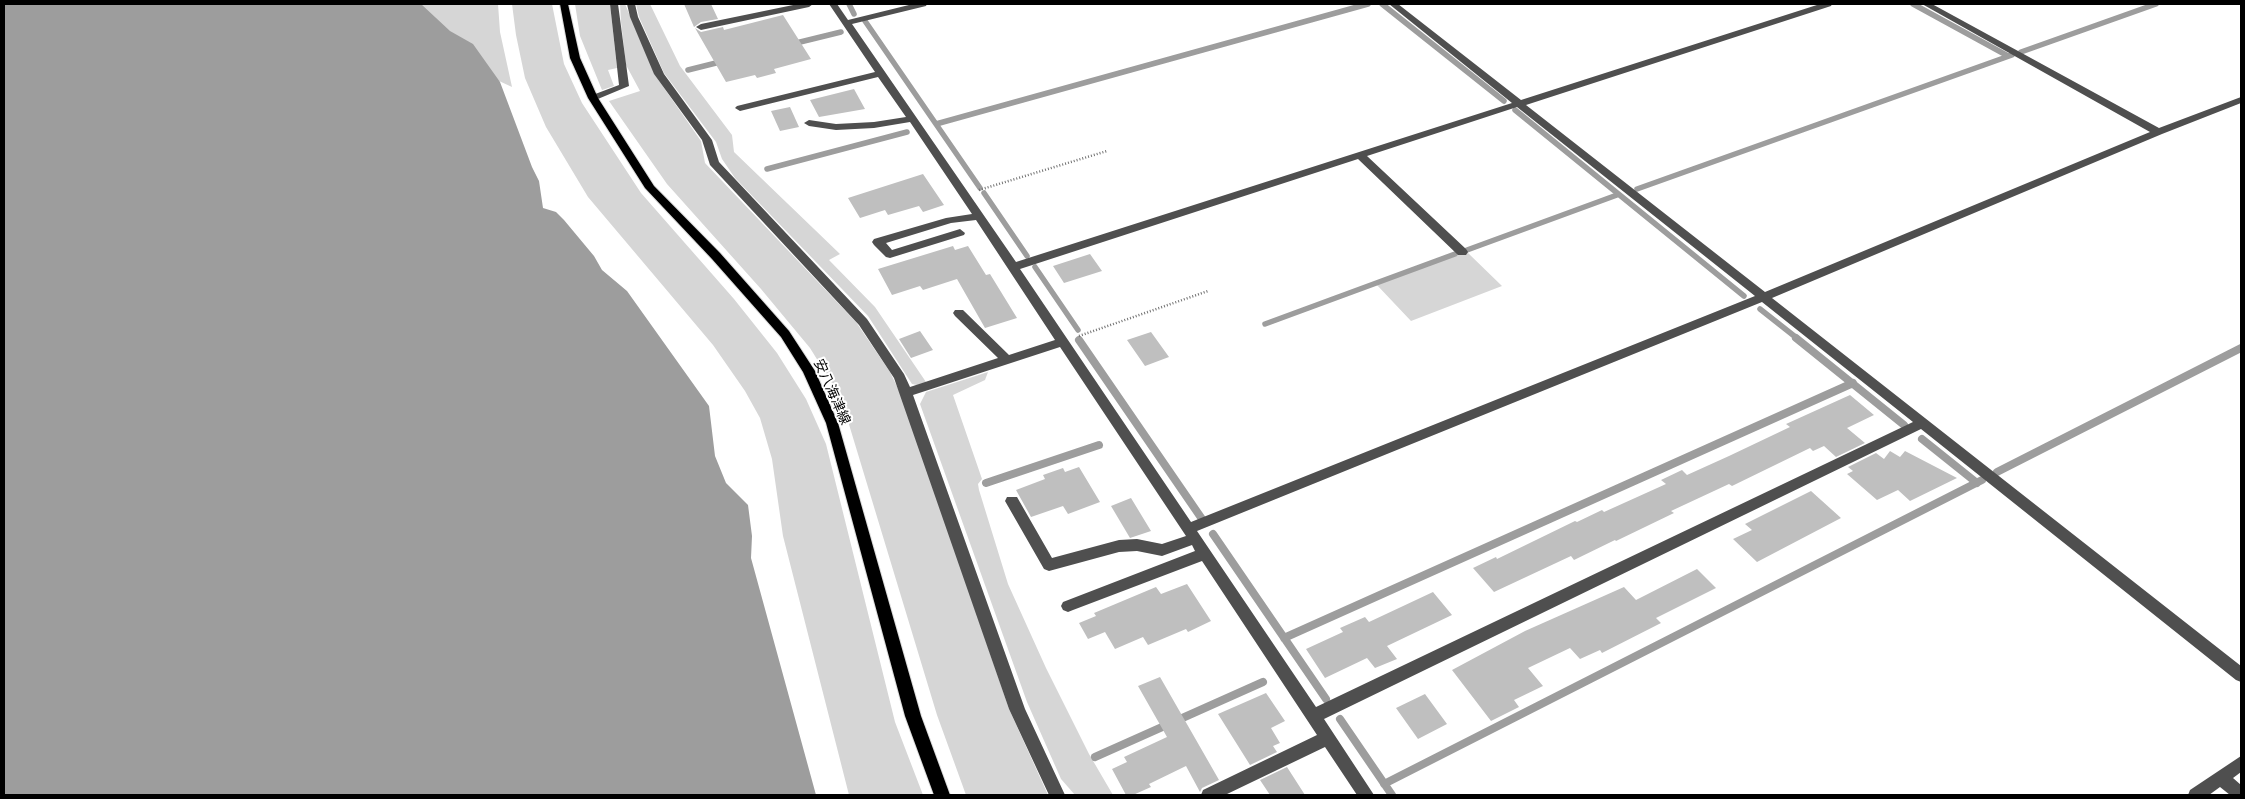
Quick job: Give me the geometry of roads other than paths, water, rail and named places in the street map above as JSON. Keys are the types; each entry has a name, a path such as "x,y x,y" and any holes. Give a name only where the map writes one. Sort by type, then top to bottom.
{"main road":[{"name":"安八海津線","path":"564,4 575,58 594,98 650,188 716,256 785,334 809,371 832,423 913,716 942,795"}],"street":[{"path":"594,98 624,86 614,4"},
{"path":"631,4 634,17 659,74 707,140 714,163 863,322 900,377 1016,709 1057,795"},
{"path":"701,27 809,4"},
{"path":"833,4 979,216 1366,795"},
{"path":"846,23 923,4"},
{"path":"1393,4 2241,675"},
{"path":"1012,267 1828,4"},
{"path":"1926,4 2158,132"},
{"path":"740,108 881,73"},
{"path":"1012,501 1050,565 1119,546 1137,545 1162,550 1191,534 2158,132 2241,100"},
{"path":"809,123 836,127 874,125 912,119"},
{"path":"1359,154 1462,252"},
{"path":"960,233 890,254 878,242 950,220 979,216"},
{"path":"959,313 1006,360"},
{"path":"906,393 1062,342"},
{"path":"1314,716 1923,423"},
{"path":"1068,606 1204,554"},
{"path":"1210,795 1328,738"},
{"path":"2196,795 2241,763"},
{"path":"2222,778 2241,795"}],"waterway":[{"path":"849,4 854,14"},
{"path":"936,124 1368,4"},
{"path":"1382,4 1504,101"},
{"path":"1913,4 2008,56"},
{"path":"2021,52 2156,4"},
{"path":"865,21 980,188"},
{"path":"792,44 841,32"},
{"path":"1637,189 2012,55"},
{"path":"688,70 724,61"},
{"path":"1515,110 1744,296"},
{"path":"767,169 907,132"},
{"path":"984,193 1027,256"},
{"path":"1467,250 1617,195"},
{"path":"1265,324 1455,254"},
{"path":"1035,267 1078,330"},
{"path":"1760,309 1798,339"},
{"path":"1796,338 1852,383"},
{"path":"1079,340 1202,519"},
{"path":"1997,472 2241,348"},
{"path":"1284,638 1852,383"},
{"path":"1852,383 1904,425"},
{"path":"1922,439 1977,483"},
{"path":"986,483 1099,445"},
{"path":"1977,483 1982,480"},
{"path":"1384,784 1977,483"},
{"path":"1213,534 1284,638"},
{"path":"1284,638 1326,699"},
{"path":"1095,757 1263,682"},
{"path":"1340,719 1384,784"},
{"path":"1384,784 1392,795"}]}
